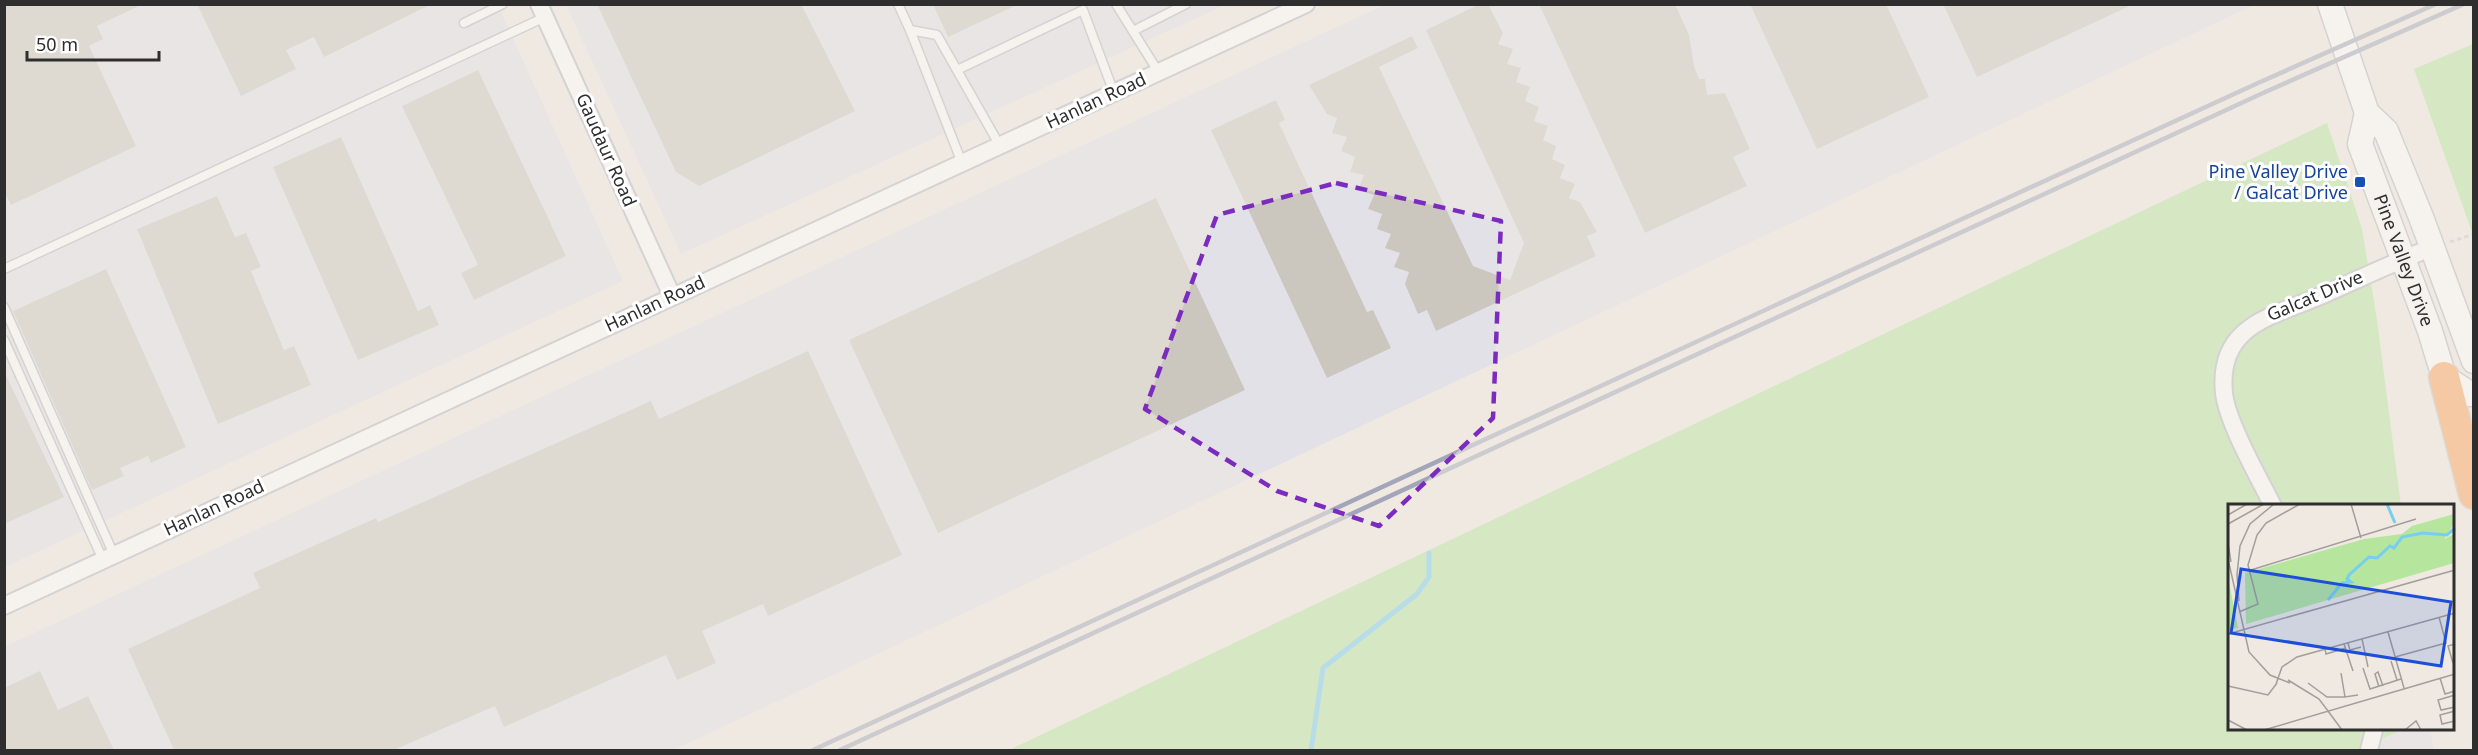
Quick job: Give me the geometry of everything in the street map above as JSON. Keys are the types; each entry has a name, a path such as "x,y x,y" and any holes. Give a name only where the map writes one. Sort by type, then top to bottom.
{"highway":[{"path":"2465,389 2474,494"}],"main road":[{"name":"Pine Valley Drive","path":"2330,4 2367,113 2386,131 2474,361"},
{"name":"Pine Valley Drive","path":"2367,113 2360,144 2403,259 2465,389"}],"street":[{"name":"Hanlan Road","path":"4,606 1306,4"},
{"name":"Gaudaur Road","path":"542,11 672,296"},
{"name":"Galcat Drive","path":"2271,504 2226,403 2223,382 2225,367 2232,349 2243,333 2261,318 2324,295 2432,248"},
{"path":"2369,750 2374,731"}],"lane":[{"path":"464,23 503,4"},
{"path":"897,4 910,30 962,163"},
{"path":"1116,4 1159,73"},
{"path":"1133,31 1186,4"},
{"path":"957,70 1083,7 1114,93"},
{"path":"4,269 542,11"},
{"path":"910,30 937,35 1000,146"},
{"path":"4,307 108,558"},
{"path":"4,340 108,558"}],"highlighted area":[{"path":"1336,183 1501,221 1493,418 1379,526 1277,491 1145,409 1217,215"}],"shaded area":[{"path":"4,5 498,5 623,281 5,567"},
{"path":"566,5 1225,5 681,254"},
{"path":"1384,5 2254,5 674,750 5,750 4,647"},
{"path":"2400,731 2430,731 2434,750 2356,750"}],"green space":[{"path":"2473,44 2473,235 2414,69"},
{"path":"2327,123 2362,229 2377,320 2401,504 2228,504 2228,731 2400,731 2356,750 1009,750"}],"building":[{"path":"4,4 143,4 97,26 103,39 89,46 136,146 11,205 4,191"},
{"path":"197,4 432,4 324,57 314,37 286,50 296,69 241,96"},
{"path":"597,4 801,4 855,111 699,186 676,172"},
{"path":"933,4 1019,4 948,37"},
{"path":"1480,4 1488,4 1503,33 1498,44 1513,49 1507,64 1521,68 1516,82 1530,87 1525,101 1539,107 1534,121 1548,126 1543,140 1556,146 1552,159 1565,165 1560,178 1575,184 1569,198 1580,202 1597,232 1587,236 1596,256 1436,331 1427,310 1418,314 1405,284 1409,272 1394,267 1400,253 1385,248 1391,234 1377,229 1382,214 1368,209 1374,195 1358,190 1364,175 1350,172 1355,157 1341,151 1347,137 1332,133 1337,118 1327,114 1309,85 1412,36 1418,48 1379,67 1473,266 1510,280 1524,243 1426,30"},
{"path":"1539,4 1675,4 1689,35 1694,66 1699,79 1705,79 1707,95 1725,93 1750,149 1733,157 1747,186 1645,233"},
{"path":"1750,4 1886,4 1929,97 1817,149"},
{"path":"1943,4 2134,4 1977,77"},
{"path":"478,70 566,256 474,300 461,273 478,265 402,106"},
{"path":"1276,100 1285,120 1279,123 1367,312 1373,310 1391,348 1327,378 1211,130"},
{"path":"341,137 418,311 430,305 439,325 358,360 273,167"},
{"path":"217,196 235,237 246,233 261,267 251,271 284,350 294,346 311,385 218,424 137,229"},
{"path":"1156,198 1245,390 938,533 849,340"},
{"path":"106,269 186,447 151,463 148,456 120,468 124,476 92,490 13,311"},
{"path":"808,351 902,555 768,616 763,604 702,631 716,663 677,680 666,655 504,727 495,706 394,750 174,750 128,649 260,588 253,573 376,518 378,522 651,401 659,419"},
{"path":"4,371 64,497 4,524"},
{"path":"40,671 58,710 88,696 114,750 4,750 4,688"}],"waterway":[{"path":"1311,750 1323,668 1417,594 1429,577 1429,553"}],"railway":[{"path":"813,750 2014,195 2436,4"},
{"path":"840,750 2263,93 2464,4"}],"place":[{"name":"Pine Valley Drive / Galcat Drive","path":"2360,182"}]}
